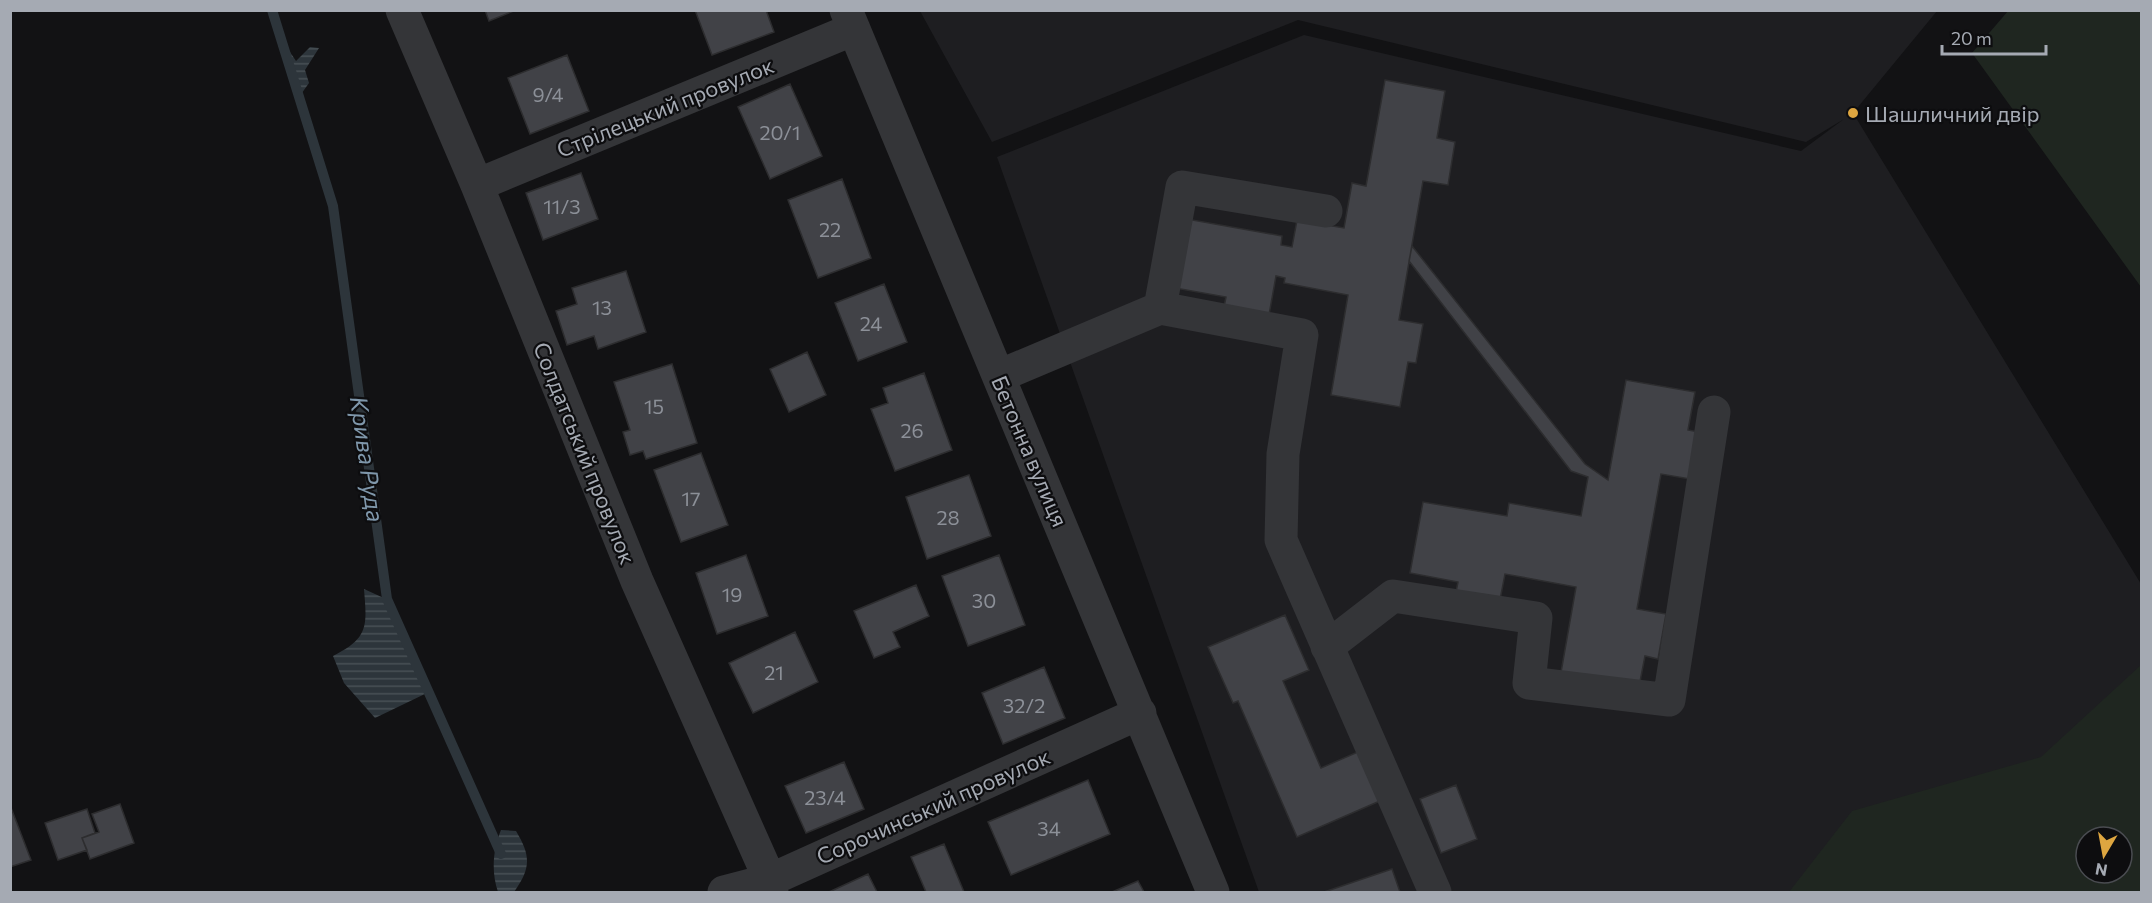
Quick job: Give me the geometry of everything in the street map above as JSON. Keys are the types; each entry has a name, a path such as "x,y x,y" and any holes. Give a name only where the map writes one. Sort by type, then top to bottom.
{"street":[{"name":"Солдатський провулок","path":"402,10 477,184 637,581 771,886"},
{"name":"Стрілецький провулок","path":"477,184 850,20"},
{"name":"Бетонна вулиця","path":"850,20 1213,892"},
{"path":"1160,308 1182,187 1326,211"},
{"path":"999,376 1160,308 1302,335 1284,453 1281,540 1435,892"},
{"path":"1327,647 1393,596 1525,616 1536,618 1528,683 1668,700 1714,412"},
{"name":"Сорочинський провулок","path":"724,892 771,886 1140,713"}],"shaded area":[{"path":"920,11 1937,11 1853,113 2141,584 2141,892 1259,892 997,157 1304,35 1801,151 1844,119 1806,142 1298,20 992,142"},
{"path":"2008,11 2141,11 2141,287 1972,53"},
{"path":"278,45 290,52 296,61 310,47 319,48 305,70 309,83 299,97"},
{"path":"364,589 386,599 429,692 375,718 344,683 333,656 353,643 363,630 365,622"},
{"path":"2141,665 2141,892 1789,892 1852,811 2041,757"},
{"path":"501,830 516,831 526,855 524,876 514,892 498,892 494,877 496,845"}],"building":[{"path":"485,10 516,10 489,21"},
{"path":"695,10 766,10 774,32 712,55"},
{"path":"567,55 589,111 530,134 508,78"},
{"path":"1385,80 1445,91 1437,138 1455,142 1448,185 1423,181 1399,320 1423,324 1416,363 1408,362 1400,407 1331,395 1348,295 1284,283 1285,278 1276,276 1269,315 1224,307 1226,297 1175,288 1187,219 1282,236 1281,245 1292,247 1297,220 1344,228 1352,183 1366,186"},
{"path":"790,84 822,156 770,179 738,107"},
{"path":"581,173 598,219 543,240 526,193"},
{"path":"842,179 871,258 818,278 788,200"},
{"path":"1412,246 1585,464 1608,480 1626,380 1695,392 1688,430 1699,432 1690,479 1661,474 1637,609 1666,614 1658,659 1645,656 1638,692 1560,678 1576,587 1505,574 1500,600 1456,592 1458,582 1410,573 1423,502 1507,516 1509,503 1581,516 1588,477 1571,471 1409,261"},
{"path":"626,271 646,332 598,349 594,336 567,345 556,311 577,304 572,288"},
{"path":"884,284 907,342 858,361 835,303"},
{"path":"807,352 826,395 789,412 770,369"},
{"path":"672,364 697,443 646,459 643,451 630,455 623,432 630,430 614,382"},
{"path":"924,373 952,450 895,471 871,409 888,403 883,388"},
{"path":"701,453 728,525 681,542 654,470"},
{"path":"969,475 991,536 927,559 906,497"},
{"path":"746,555 768,616 717,634 696,573"},
{"path":"999,555 1025,625 968,646 942,576"},
{"path":"916,585 929,616 893,632 900,647 874,658 854,611"},
{"path":"1285,615 1309,670 1283,681 1321,768 1367,748 1389,797 1297,837 1238,701 1233,703 1208,647"},
{"path":"795,632 818,682 753,713 729,663"},
{"path":"1044,667 1065,718 1003,744 982,693"},
{"path":"844,762 864,809 806,833 785,786"},
{"path":"1088,780 1110,834 1011,875 988,822"},
{"path":"1456,785 1477,839 1441,853 1420,799"},
{"path":"120,804 134,843 90,859 82,838 99,832 92,814"},
{"path":"10,805 31,860 10,867"},
{"path":"87,809 95,833 82,838 87,850 58,860 45,823"},
{"path":"944,844 964,892 926,892 911,857"},
{"path":"1392,869 1400,892 1324,892"},
{"path":"868,874 877,892 829,892"},
{"path":"1138,881 1144,892 1112,892"}],"waterway":[{"name":"Крива Руда","path":"272,10 333,206 387,599 501,854"}],"place":[{"name":"Шашличний двір","path":"1853,113"}]}
